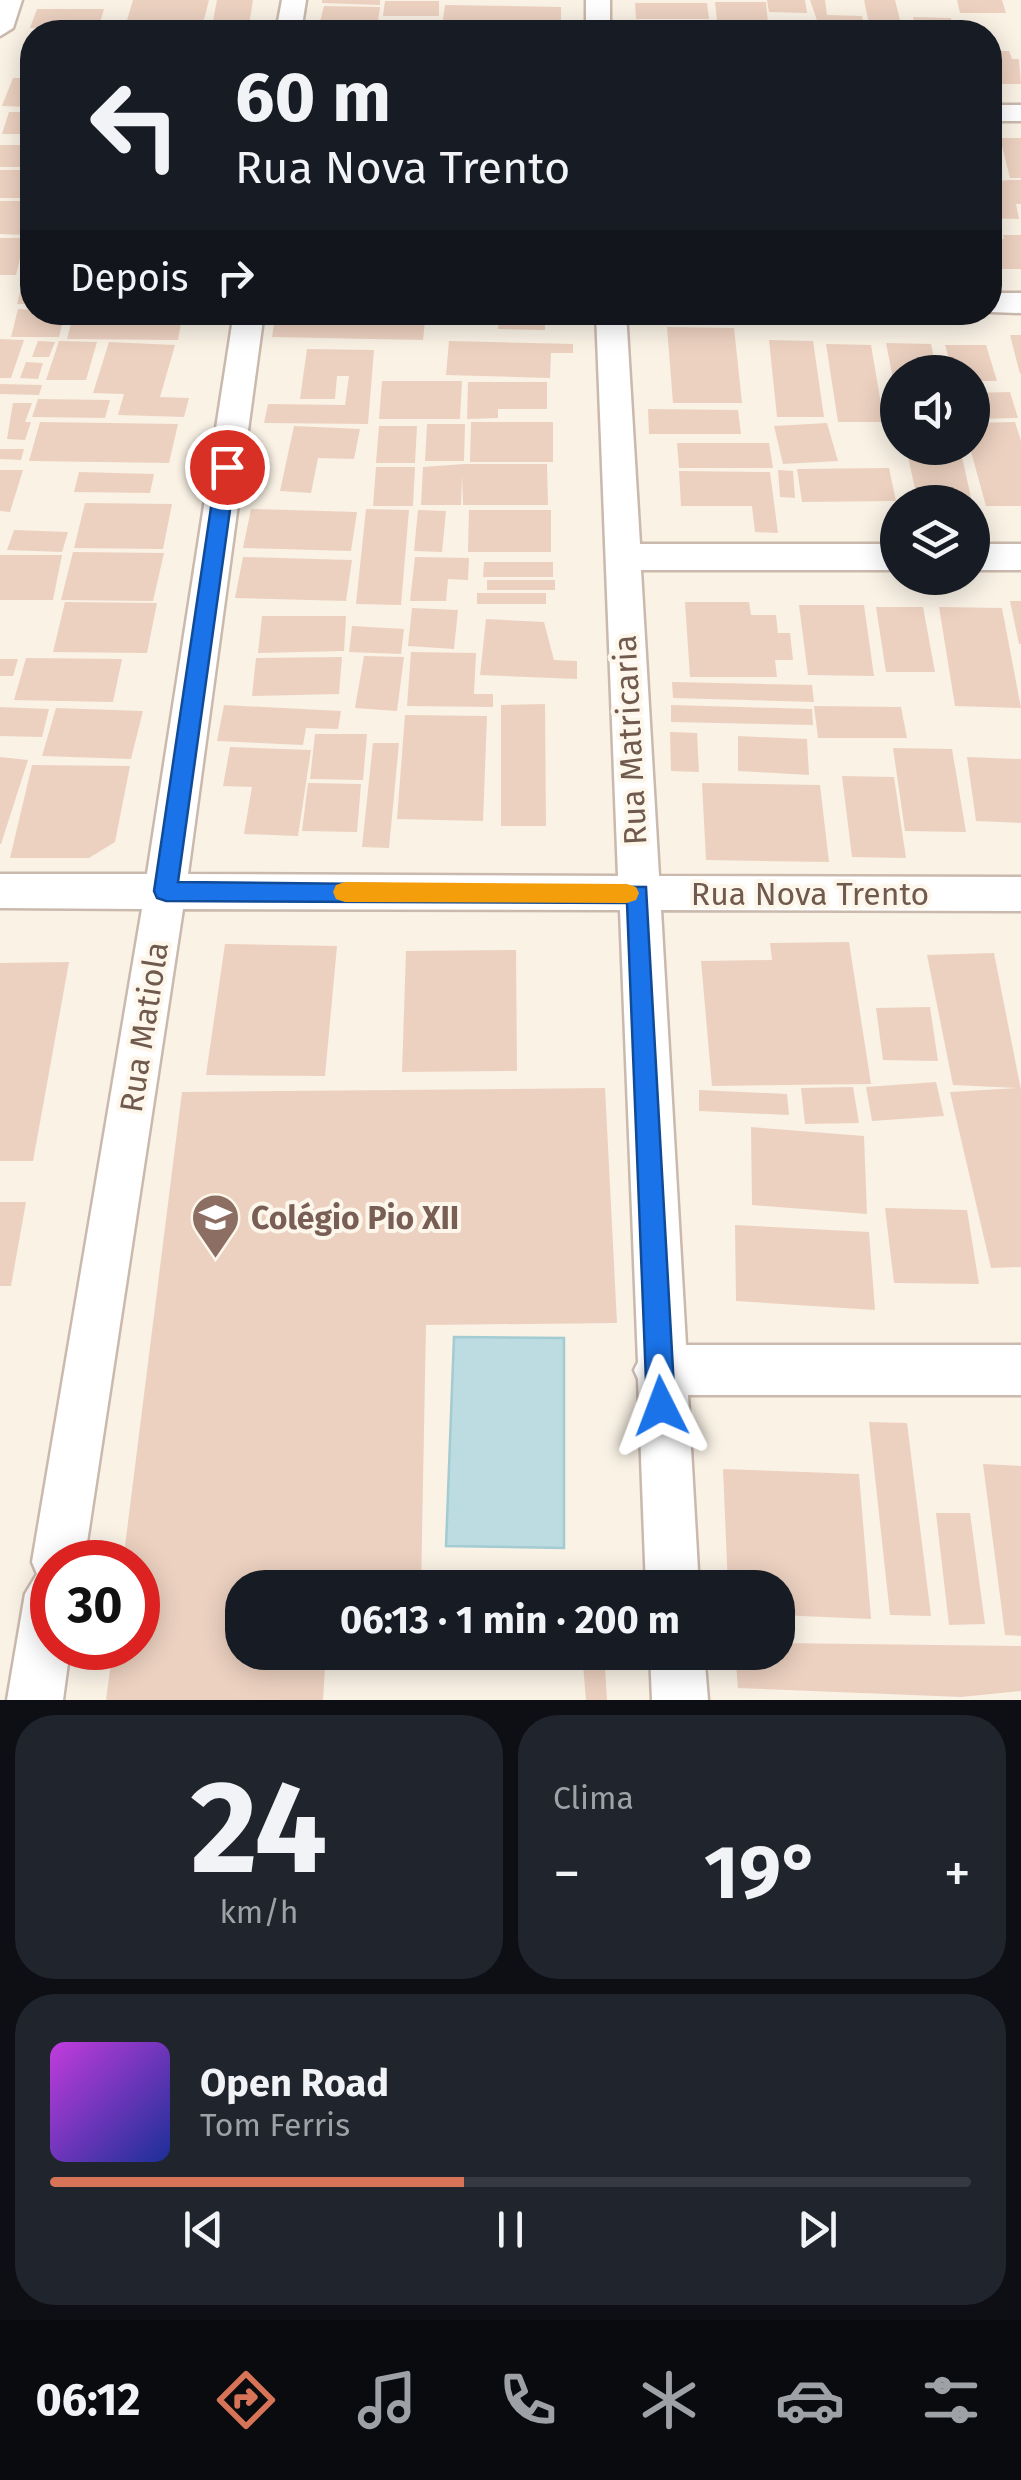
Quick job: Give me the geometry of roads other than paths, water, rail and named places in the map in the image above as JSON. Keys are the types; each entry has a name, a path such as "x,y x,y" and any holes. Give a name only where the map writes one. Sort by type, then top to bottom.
{"street":[{"path":"0,28 10,0"},
{"name":"Rua Matiola","path":"62,1540 166,891 247,325"},
{"name":"Rua Matricaria","path":"611,325 671,1570"},
{"path":"622,557 880,557"},
{"path":"990,557 1021,557"},
{"name":"Rua Nova Trento","path":"0,890 1021,894"},
{"path":"659,1370 1021,1370"},
{"path":"36,1700 41,1670"},
{"path":"678,1670 680,1700"}],"water":[{"path":"454,1337 564,1338 564,1548 446,1546"}],"place":[{"name":"Colégio Pio XII","path":"216,1260"}]}
